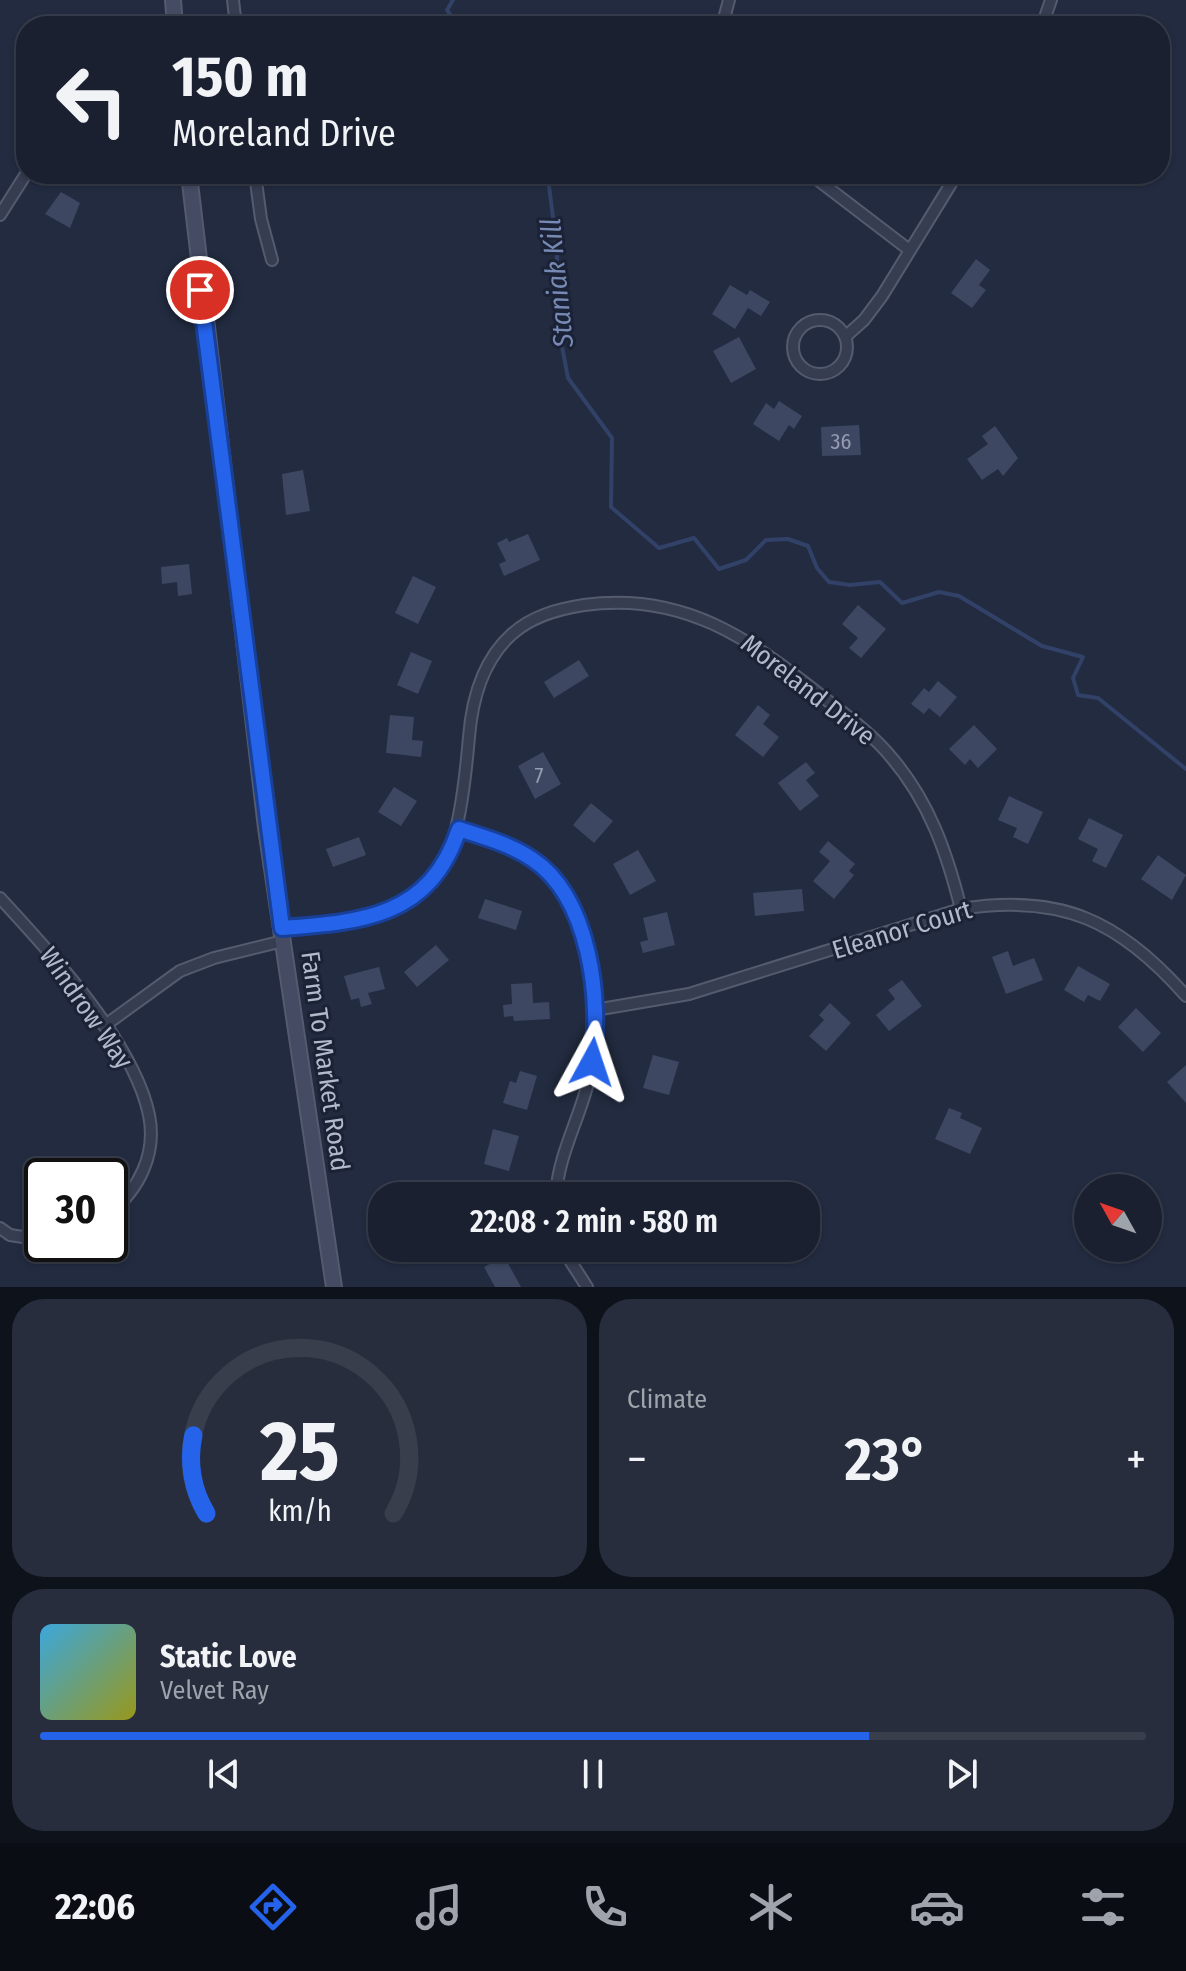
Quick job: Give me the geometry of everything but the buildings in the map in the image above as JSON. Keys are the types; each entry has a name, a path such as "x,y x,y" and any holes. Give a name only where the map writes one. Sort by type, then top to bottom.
{"street":[{"path":"0,215 20,184"},
{"name":"Farm To Market Road","path":"190,184 262,797 334,1287"},
{"path":"256,184 261,219 272,260"},
{"path":"823,184 908,249"},
{"path":"845,337 873,308 950,184"},
{"path":"824,320 833,323 845,337 847,345 843,362 829,373 811,374 797,363 792,346 794,337 806,323 824,320"},
{"name":"Moreland Drive","path":"104,1026 180,971 282,934 354,921 395,908 415,896 436,876 450,854 459,829 472,707 484,672 512,634 551,611 596,604 639,604 704,619 745,638 882,746 907,778 934,824 961,909"},
{"path":"459,829 532,859 554,880 585,942 595,1010 588,1081 558,1182"},
{"name":"Windrow Way","path":"0,898 71,977 134,1076 149,1115 150,1144 143,1177 128,1193"},
{"name":"Eleanor Court","path":"595,1010 689,994 961,909 1029,903 1086,917 1131,941 1186,996"},
{"path":"0,1228 10,1235 24,1237"},
{"path":"571,1262 587,1287"}],"waterway":[{"name":"Staniak Kill","path":"451,16 447,10 453,0"},
{"name":"Staniak Kill","path":"548,184 557,249 557,320 568,378 612,438 611,507 659,548 694,538 719,569 746,560 766,540 788,539 808,546 817,568 829,582 850,585 880,582 902,603 939,592 959,596 1042,646 1083,657 1073,678 1078,695 1098,698 1186,769"}],"route":[{"path":"200,290 266,828 282,928 354,921 395,908 429,885 450,854 459,829 516,850 532,859 554,880 585,942 595,1010 592,1062"}]}
